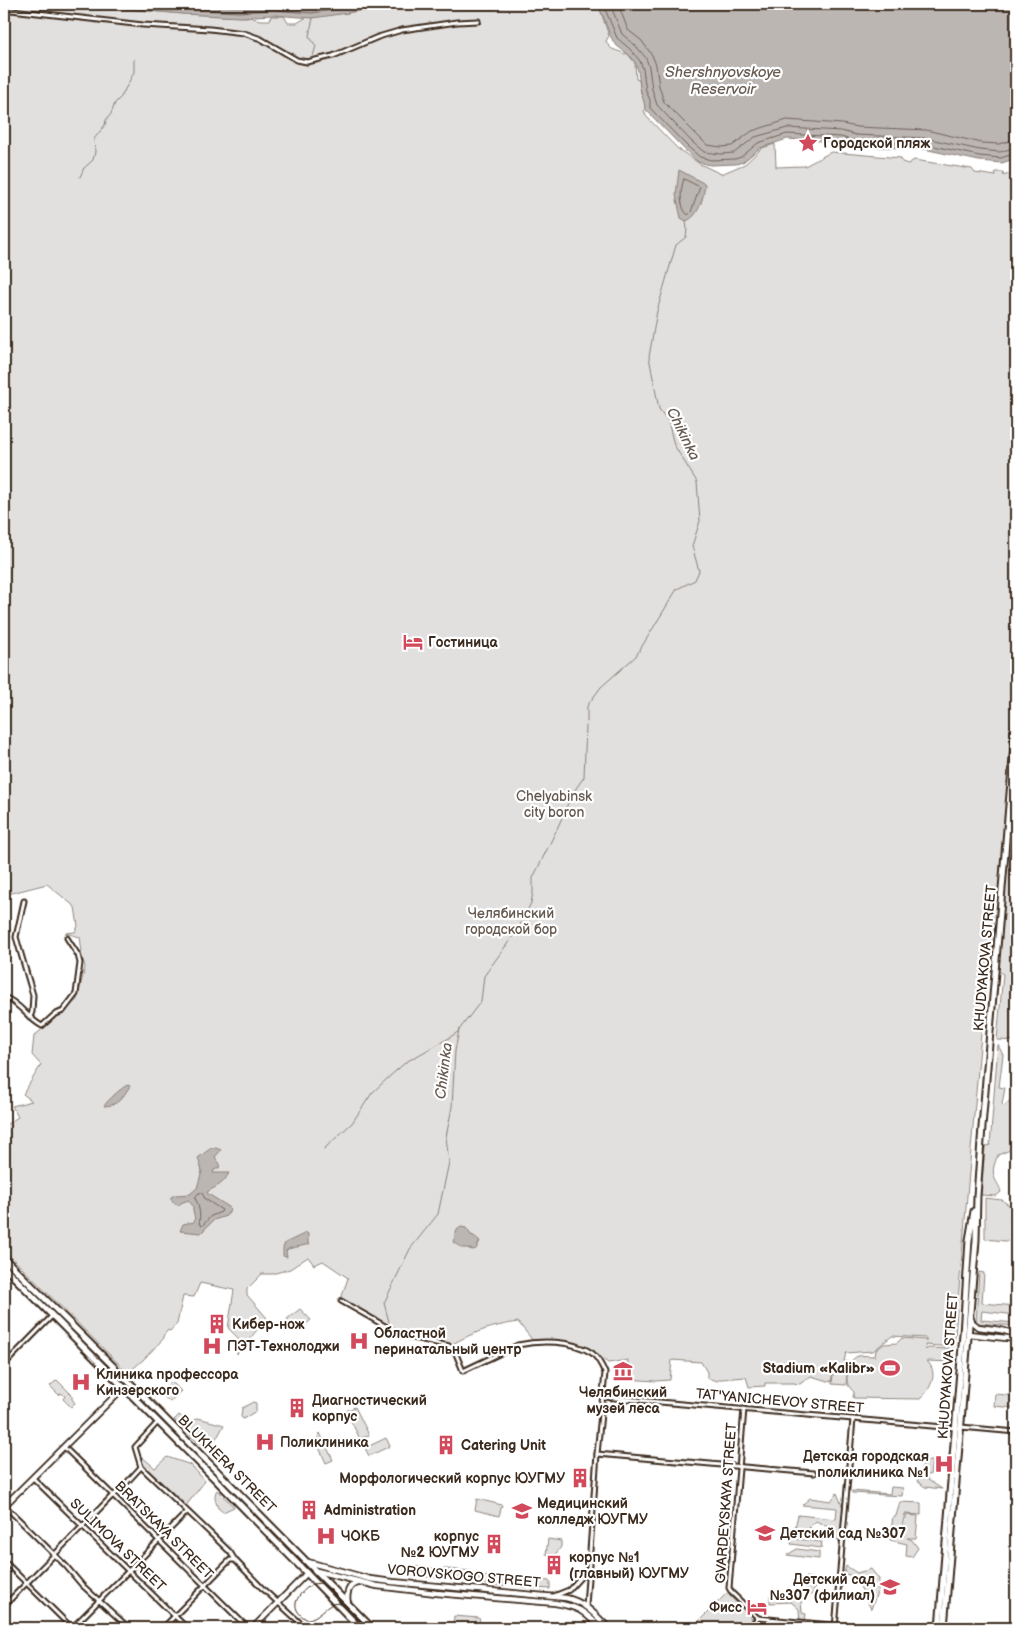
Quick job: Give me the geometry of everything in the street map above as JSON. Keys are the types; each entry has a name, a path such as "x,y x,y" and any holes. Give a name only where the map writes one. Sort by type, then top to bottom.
{"main road":[{"name":"KHUDYAKOVA STREET","path":"966,1334 970,1315 976,1240 977,1196 1016,722"},
{"name":"KHUDYAKOVA STREET","path":"939,1628 966,1334 969,1240 977,1196"},
{"name":"BLUKHERA STREET","path":"4,1258 317,1571"},
{"name":"BLUKHERA STREET","path":"4,1267 159,1421 360,1628"},
{"path":"970,1315 972,1322 978,1327 1016,1334"},
{"path":"966,1334 1016,1338"},
{"path":"4,1506 129,1382"},
{"name":"KHUDYAKOVA STREET","path":"944,1628 958,1427"},
{"path":"253,1628 307,1573 309,1568 307,1561"},
{"name":"VOROVSKOGO STREET","path":"307,1561 370,1579 554,1596 574,1600 586,1606 609,1628"},
{"path":"317,1571 372,1628"},
{"name":"VOROVSKOGO STREET","path":"307,1573 317,1571 376,1586 572,1606 584,1612 599,1628"},
{"path":"348,1604 347,1598 350,1588 355,1583 361,1583"}],"street":[{"path":"4,11 11,10 143,25 244,33 260,39 297,60 307,62 333,56 378,37 402,30 478,21"},
{"path":"24,901 16,938 33,995 30,1017"},
{"path":"4,997 13,1000 33,1021 42,1026 54,1015 63,1011 76,994 80,964 78,955 67,938"},
{"path":"341,1301 401,1335 449,1346 454,1349 463,1370 518,1345 527,1343 560,1342 571,1344 592,1354 602,1365 605,1372 586,1606"},
{"path":"4,1365 52,1316"},
{"name":"TAT'YANICHEVOY STREET","path":"603,1397 1016,1432"},
{"name":"GVARDEYSKAYA STREET","path":"744,1409 729,1588 758,1618"},
{"path":"835,1627 853,1418"},
{"path":"159,1421 135,1447 141,1467 230,1552 235,1560 278,1603 306,1628"},
{"name":"BRATSKAYA STREET","path":"64,1447 248,1628"},
{"path":"597,1454 814,1473"},
{"path":"4,1606 141,1467"},
{"name":"SULIMOVA STREET","path":"33,1478 187,1628"},
{"path":"4,1506 129,1628"},
{"path":"4,1562 72,1628 187,1512"},
{"path":"163,1628 230,1560 235,1560"},
{"path":"554,1596 569,1590 588,1570"},
{"path":"748,1628 758,1618 835,1627 861,1628"},
{"path":"4,1619 13,1628"}],"green space":[{"name":"Челябинский городской бор","path":"4,4 72,4 183,14 249,17 260,20 270,20 271,16 284,16 288,23 297,23 307,17 347,13 391,4 429,4 424,8 492,9 493,6 504,7 504,4 596,4 600,9 609,36 606,41 608,45 614,50 627,53 635,63 636,79 639,80 645,102 644,110 646,116 677,148 700,164 721,174 745,164 762,148 775,144 776,167 805,166 831,152 901,158 902,162 908,164 914,160 972,169 975,173 996,176 995,172 1003,172 1004,176 1016,170 1016,1041 997,1040 1003,974 987,965 954,1347 925,1345 926,1350 928,1348 953,1349 954,1360 952,1362 927,1361 933,1371 933,1376 930,1386 920,1399 853,1398 854,1392 848,1385 847,1374 846,1385 832,1384 834,1365 831,1382 811,1376 800,1384 765,1383 765,1386 749,1387 746,1377 717,1381 707,1378 707,1372 701,1362 672,1360 670,1380 626,1379 628,1360 608,1363 586,1350 568,1343 534,1342 518,1322 483,1330 451,1345 401,1333 341,1299 348,1278 323,1261 314,1265 308,1257 290,1269 272,1274 262,1274 247,1289 247,1295 267,1318 237,1354 238,1338 228,1328 234,1290 200,1283 194,1297 183,1296 177,1324 170,1331 168,1330 163,1336 164,1338 128,1373 4,1250 4,1126 18,1117 12,1106 32,1101 23,1094 41,1065 32,1055 34,1036 77,1000 85,967 81,953 80,937 65,933 75,932 78,926 75,907 47,884 4,895","holes":["892,1336 926,1338 926,1342 925,1340 902,1338 897,1343 884,1344 876,1350 875,1356 858,1356 855,1358 850,1364 847,1373 848,1362 844,1361 846,1353 873,1351"]},
{"path":"998,1045 1003,1055 999,1087 1005,1088 1002,1104 1004,1106 1013,1098 1016,1099 1016,1108 1013,1110 1012,1122 1014,1130 1016,1130 1016,1150 1010,1150 998,1155 993,1173 1001,1192 996,1196 981,1195 985,1147 990,1145"},
{"path":"985,1198 1002,1200 1010,1206 1009,1221 1016,1225 1016,1242 985,1239"},
{"path":"979,1272 984,1273 982,1303 1016,1306 1016,1315 982,1311 981,1320 1016,1323 1016,1326 976,1323"},
{"path":"300,1309 311,1320 297,1332 287,1319"},
{"path":"57,1380 72,1395 75,1403 71,1407 63,1399 65,1396 61,1393 59,1395 50,1386"},
{"path":"169,1383 174,1384 181,1391 170,1402 160,1393"},
{"path":"995,1394 1016,1396 1016,1408 994,1406"},
{"path":"253,1402 256,1403 256,1411 243,1419 241,1417 242,1408"},
{"path":"355,1407 369,1435 360,1439 346,1411"},
{"path":"179,1415 189,1423 198,1418 224,1425 218,1436 205,1450 174,1420"},
{"path":"320,1433 333,1460 326,1463 316,1441"},
{"path":"386,1438 390,1446 369,1456 365,1448"},
{"path":"141,1456 155,1468 167,1457 191,1465 205,1481 185,1507 181,1500 141,1464"},
{"path":"932,1461 930,1475 926,1475 928,1480 942,1489 925,1487 917,1481 921,1474 922,1466"},
{"path":"891,1487 903,1488 902,1496 852,1493 852,1491 890,1494"},
{"path":"217,1490 234,1507 223,1512 218,1508 215,1497"},
{"path":"837,1493 843,1508 840,1543 828,1527 816,1521 808,1529 799,1529 797,1539 822,1542 821,1548 791,1544 798,1515 836,1519 837,1508 802,1505 810,1498 831,1501"},
{"path":"477,1499 502,1505 499,1516 475,1510"},
{"path":"900,1502 921,1503 921,1515 905,1514 900,1535 904,1536 906,1515 918,1516 916,1538 907,1538 912,1540 918,1548 912,1557 906,1556 907,1544 890,1540 893,1516 896,1516"},
{"path":"548,1539 561,1541 561,1547 554,1556 546,1554"},
{"path":"797,1549 819,1552 819,1559 787,1555"},
{"path":"405,1566 472,1571 472,1581 406,1575 404,1573"},
{"path":"846,1566 857,1573 871,1569 879,1579 878,1590 871,1609 855,1576 844,1574"},
{"path":"478,1576 505,1578 504,1586 480,1583"},
{"path":"806,1577 811,1578 815,1587 813,1594 801,1600 802,1613 806,1614 804,1628 764,1625 758,1622 768,1620 800,1624 799,1609 791,1602 770,1603 770,1595 788,1597 791,1593 806,1592"},
{"path":"523,1579 550,1581 550,1589 522,1587"},
{"path":"727,1593 754,1621 746,1628 692,1628"},
{"path":"454,1616 479,1618 482,1628 456,1628 453,1624"}],"water":[{"path":"72,4 391,4 313,18 273,15 240,17 183,14"},
{"name":"Shershnyovskoye Reservoir","path":"596,4 1016,4 1016,158 1002,163 979,161 924,149 854,146 840,142 787,139 760,148 743,162 736,164 710,165 698,162 645,109 635,62 613,42"},
{"path":"679,170 705,184 702,200 697,211 691,219 686,221 681,218 676,195"},
{"path":"128,1085 130,1086 117,1103 104,1106 115,1094"},
{"path":"211,1148 221,1150 215,1157 220,1164 219,1168 214,1170 213,1173 229,1173 222,1183 207,1192 229,1207 230,1210 226,1216 214,1220 201,1233 180,1231 183,1224 194,1222 193,1206 188,1200 178,1206 171,1200 171,1197 190,1194 197,1188 202,1171 198,1158"},
{"path":"461,1227 466,1228 471,1235 480,1241 476,1249 462,1248 453,1242 457,1230"},
{"path":"305,1232 308,1234 308,1243 310,1244 288,1249 286,1251 287,1257 283,1256 285,1243"}],"waterway":[{"path":"313,18 309,36 316,46 313,56"},
{"path":"80,177 84,168 93,160 95,152 94,139 105,125 115,103 121,97 134,72 134,59"},
{"name":"Chikinka","path":"587,722 587,706 601,687 636,656 677,589 695,580 699,571 692,546 700,521 697,482 674,445 668,421 659,409 649,357 657,311 676,245 686,237 686,221"},
{"name":"Chikinka","path":"557,829 572,794 584,777 586,726"},
{"name":"Chikinka","path":"389,1322 384,1303 410,1249 438,1214 449,1162 446,1137 452,1107 455,1051 459,1030 481,1001 484,976 518,929 531,903 533,878 556,831"},
{"path":"324,1149 352,1123 372,1093 406,1062 459,1031"}],"tram line":[{"path":"366,1628 346,1608 336,1603 315,1616 306,1619 297,1610 296,1605 299,1596 312,1584 322,1583 369,1628"}],"place":[{"name":"Городской пляж","path":"808,143"},
{"name":"Гостиница","path":"413,642"},
{"name":"Кибер-нож","path":"217,1324"},
{"name":"Областной перинатальный центр","path":"359,1341"},
{"name":"ПЭТ-Технолоджи","path":"212,1346"},
{"name":"Stadium «Kalibr»","path":"890,1368"},
{"name":"Челябинский музей леса","path":"623,1371"},
{"name":"Клиника профессора Кинзерского","path":"81,1382"},
{"name":"Диагностический корпус","path":"297,1408"},
{"name":"Поликлиника","path":"265,1442"},
{"name":"Catering Unit","path":"446,1445"},
{"name":"Детская городская поликлиника №1","path":"944,1464"},
{"name":"Морфологический корпус ЮУГМУ","path":"580,1478"},
{"name":"Administration","path":"309,1510"},
{"name":"Медицинский колледж ЮУГМУ","path":"522,1511"},
{"name":"Детский сад №307","path":"765,1533"},
{"name":"ЧОКБ","path":"326,1536"},
{"name":"корпус №2 ЮУГМУ","path":"494,1544"},
{"name":"корпус №1 (главный) ЮУГМУ","path":"554,1565"},
{"name":"Детский сад №307 (филиал)","path":"890,1587"},
{"name":"Фисс","path":"757,1607"}],"park label":[{"name":"Chelyabinsk city boron","path":"554,804"}]}
